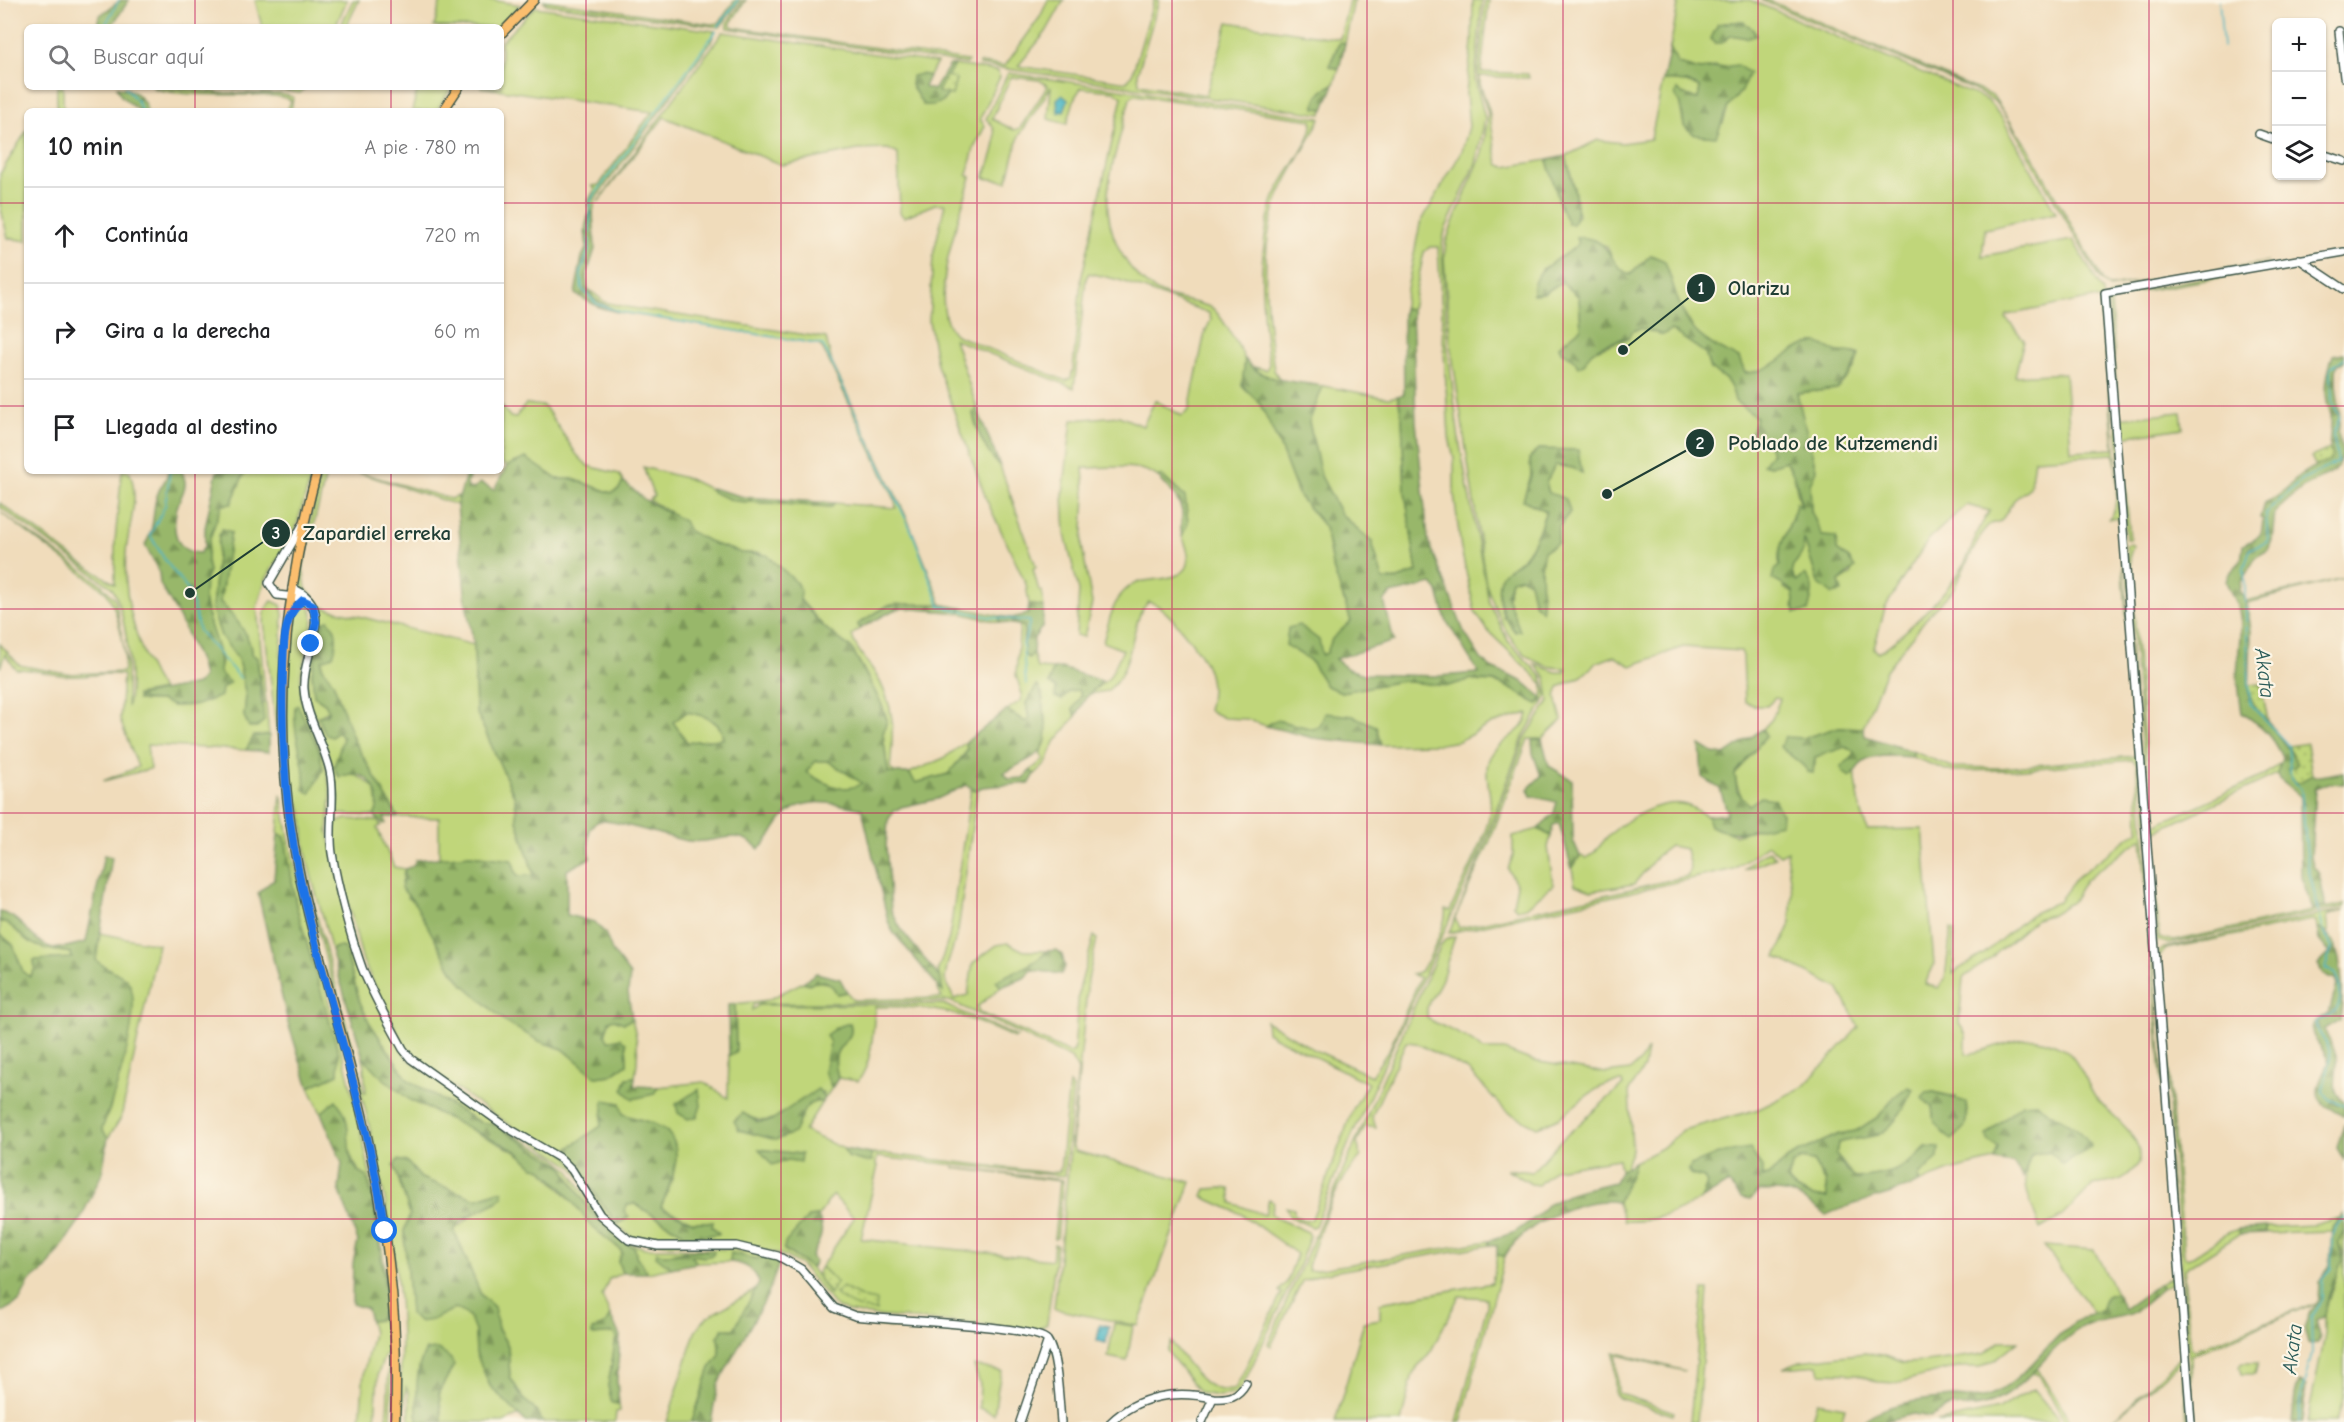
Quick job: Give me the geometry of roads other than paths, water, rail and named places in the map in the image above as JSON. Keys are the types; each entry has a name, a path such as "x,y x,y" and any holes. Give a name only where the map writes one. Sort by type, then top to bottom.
{"main road":[{"path":"504,31 534,0"},
{"path":"445,108 457,90"},
{"path":"316,474 304,521 287,621 282,728 290,818 305,899 359,1100 383,1216 395,1313 395,1422"}],"street":[{"path":"2339,31 2344,77"},
{"path":"2259,134 2272,138"},
{"path":"2326,155 2344,161"},
{"path":"2191,1422 2105,293 2344,252"},
{"path":"2299,259 2344,290"},
{"path":"304,521 269,583 277,595 291,592 308,597 313,605 315,631 305,667 303,688 308,710 330,772 332,853 361,966 403,1049 411,1059 508,1128 561,1159 572,1170 600,1215 629,1240 657,1246 736,1246 778,1256 801,1269 834,1308 855,1316 1008,1328 1040,1334 1047,1341 1053,1362 1061,1422"},
{"path":"291,592 313,605"},
{"path":"287,621 291,611 303,600"},
{"path":"1020,1422 1047,1341"},
{"path":"1111,1422 1125,1409 1150,1399 1192,1394 1213,1398 1233,1397 1240,1394 1246,1383"},
{"path":"1202,1422 1213,1398"}],"water":[{"path":"1062,95 1068,100 1064,111 1058,113 1057,99"},
{"path":"1100,1324 1109,1326 1106,1343 1097,1341"}],"waterway":[{"path":"106,24 119,0"},
{"path":"718,27 738,0"},
{"path":"2219,0 2223,47"},
{"path":"716,31 591,200 589,249 581,273 582,289 597,304 621,312 823,345 913,534 940,606 990,617 1030,621 1023,646 1026,684"},
{"path":"128,90 140,108"},
{"name":"Akata","path":"2344,358 2331,368 2332,402 2340,417 2333,434 2338,462 2303,479 2266,513 2268,542 2250,549 2244,568 2250,704 2288,745 2291,779 2301,789 2308,867 2323,928 2332,948 2325,968 2336,974 2340,994 2339,1004 2333,1013 2315,1023 2330,1054 2323,1092 2331,1100 2344,1105"},
{"path":"170,474 165,506 150,535 165,560 190,593 199,631 240,678"},
{"name":"Akata","path":"2299,1422 2300,1400 2312,1353 2311,1317 2322,1300 2322,1280 2331,1268 2332,1235 2336,1225 2344,1218"}],"place":[{"name":"Olarizu","path":"1623,350"},
{"name":"Poblado de Kutzemendi","path":"1607,494"},
{"name":"Zapardiel erreka","path":"190,593"}]}
